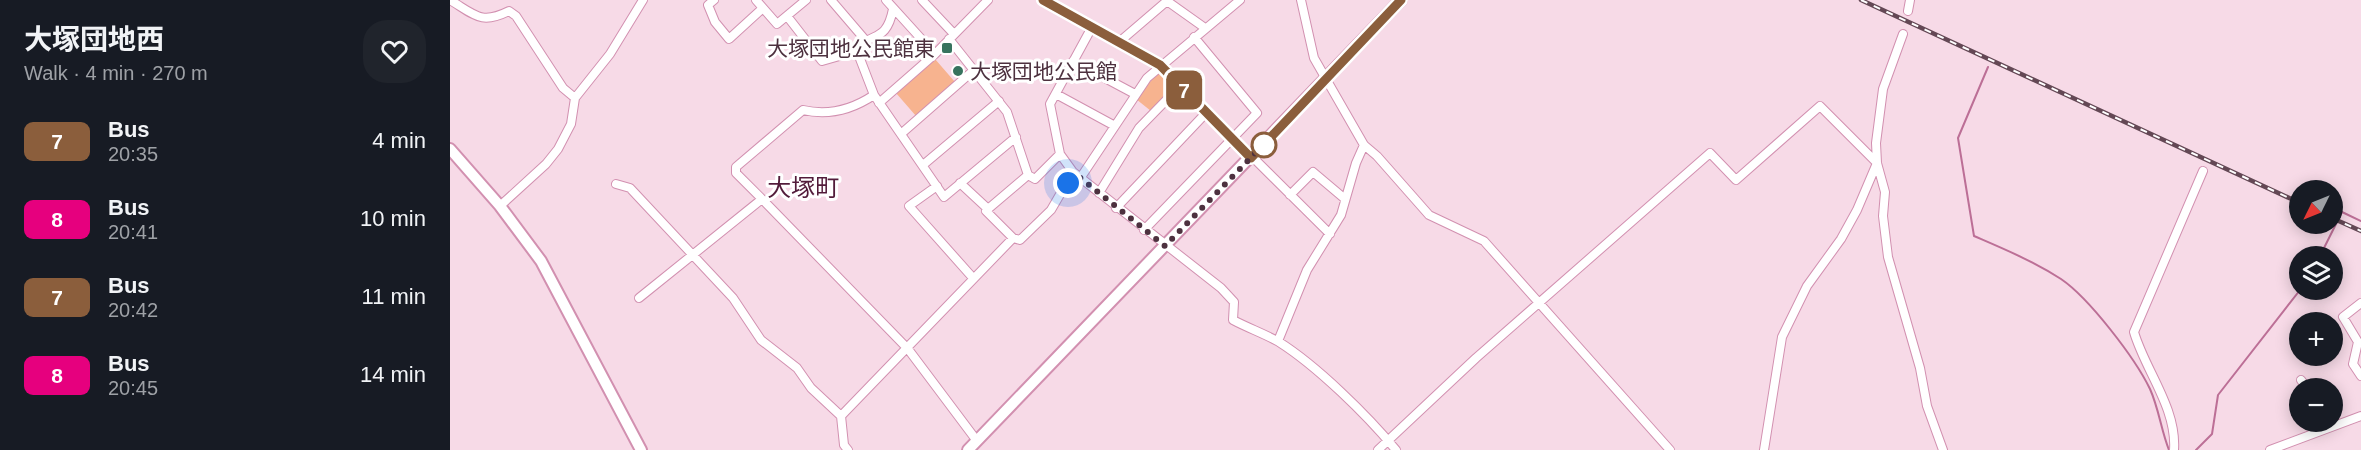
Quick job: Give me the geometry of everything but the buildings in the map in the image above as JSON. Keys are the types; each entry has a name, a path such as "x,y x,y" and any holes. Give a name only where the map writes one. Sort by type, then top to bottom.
{"street":[{"path":"450,0 483,20 493,19 509,11 516,16 562,88 574,98"},
{"path":"500,206 546,164 558,149 571,124 574,98 610,54 643,0"},
{"path":"714,0 708,5 715,22 729,39 763,8"},
{"path":"756,0 777,24 806,0"},
{"path":"831,0 867,42"},
{"path":"886,0 935,54"},
{"path":"921,0 952,37 1007,112 1028,175 1035,179 1060,154"},
{"path":"879,103 935,54 988,0"},
{"path":"1043,0 1160,65 1330,234"},
{"path":"1028,175 986,212 1012,238 1020,240 1042,221 1115,126 1135,94 1160,65 1240,0"},
{"path":"1301,0 1314,58 1364,145 1377,156 1421,208 1439,221 1485,241 1670,450"},
{"path":"968,450 1401,0"},
{"path":"1908,10 1910,0"},
{"path":"1118,43 1167,1 1205,28"},
{"path":"787,15 822,61 857,51 889,27 893,9"},
{"path":"1092,27 1050,104 1060,154 1077,175 1116,208 1221,288 1234,302 1233,320 1278,341 1361,411 1396,450"},
{"path":"1903,34 1883,89 1876,143 1877,163 1885,192 1883,216 1890,265 1915,350 1927,406 1943,450"},
{"path":"1144,230 1257,113 1194,37"},
{"path":"857,51 874,95 945,197 1016,137"},
{"path":"1073,61 1135,94"},
{"path":"902,134 974,70"},
{"path":"1099,193 1139,128 1180,86"},
{"path":"1056,94 1115,126"},
{"path":"874,95 846,109 820,114 803,110 736,167 736,173 908,349 977,441"},
{"path":"922,165 999,101"},
{"path":"1378,450 1540,301 1710,153 1736,180 1818,107 1823,107 1877,163"},
{"path":"1116,208 1206,113"},
{"path":"1278,341 1307,270 1341,215 1364,145"},
{"path":"450,149 500,206 541,261 641,450"},
{"path":"1764,450 1782,337 1807,286 1841,239 1857,210 1877,163"},
{"path":"2174,450 2175,437 2170,416 2134,332 2203,171"},
{"path":"1290,195 1314,172 1345,199"},
{"path":"960,183 988,209"},
{"path":"616,184 630,188 733,298 761,340 797,368 811,388 842,416 844,445 848,450"},
{"path":"937,186 909,206 973,278"},
{"path":"639,298 762,199"},
{"path":"842,416 1012,238"},
{"path":"2361,303 2343,317 2358,342 2353,364 2361,376"},
{"path":"2343,421 2361,416"},
{"path":"2270,450 2313,432"}],"shaded area":[{"path":"935,59 955,82 916,116 896,93"},
{"path":"1158,72 1173,83 1172,88 1151,111 1136,99"}],"waterway":[{"path":"1988,67 1958,138 1974,236 2029,261 2061,279 2098,314 2134,361 2150,389 2169,450"},
{"path":"2325,246 2342,212 2361,221"},
{"path":"2196,450 2212,434 2218,395 2292,300"}],"railway":[{"path":"1861,0 2289,198"},
{"path":"2343,223 2361,231"}],"bus line":[{"name":"7","path":"1043,0 1160,65 1251,158 1401,0"}],"place":[{"name":"大塚団地公民館東","path":"947,48"},
{"name":"大塚団地公民館","path":"958,71"}],"district":[{"name":"大塚町","path":"803,187"}],"route":[{"path":"1068,183 1073,172 1081,177 1165,246 1266,142 1264,145"}]}
